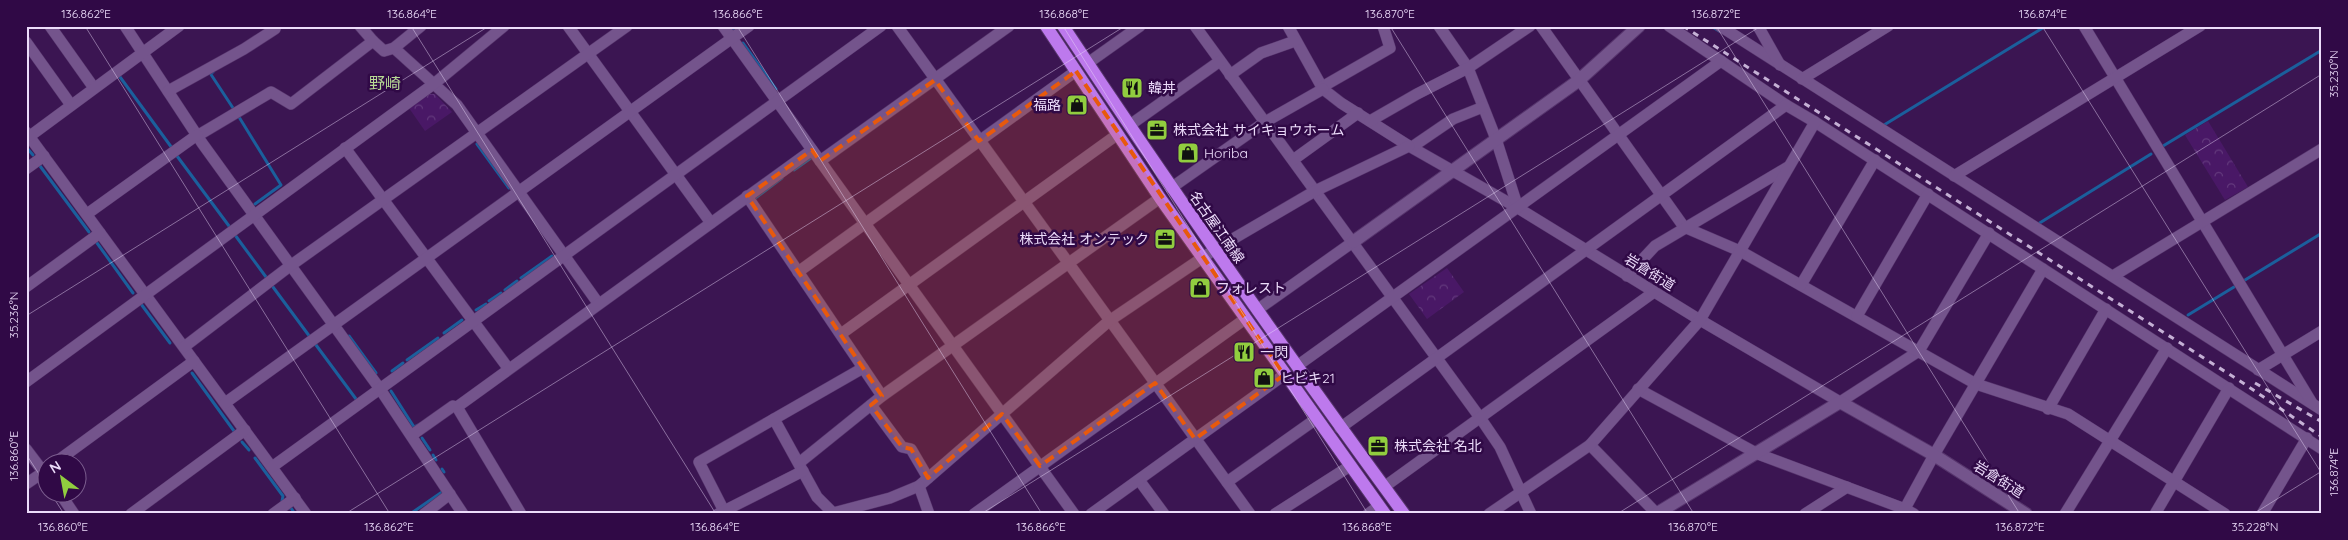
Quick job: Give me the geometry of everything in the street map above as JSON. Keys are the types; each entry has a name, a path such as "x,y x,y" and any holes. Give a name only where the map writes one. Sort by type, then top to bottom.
{"main road":[{"path":"1046,26 1160,198 1382,510"},
{"name":"名古屋江南線","path":"1063,26 1214,250 1340,428 1404,514"}],"street":[{"path":"50,26 94,88"},
{"path":"125,26 197,136 380,389 463,514"},
{"path":"179,26 28,134 306,514"},
{"path":"168,91 244,50 275,29 273,26"},
{"path":"360,26 384,51 394,48 421,26"},
{"path":"26,382 252,214 435,83 504,26"},
{"path":"568,26 711,223"},
{"path":"184,347 290,266 626,26"},
{"path":"723,26 1074,514"},
{"path":"225,403 749,26"},
{"path":"272,467 881,26"},
{"path":"897,26 1023,203 1250,514"},
{"path":"820,161 1008,26"},
{"path":"1088,63 1140,26"},
{"path":"1195,26 1481,418 1500,447 1532,514"},
{"name":"岩倉街道","path":"1288,26 1323,88 1370,121 1410,147 1518,208 1700,320 1934,455 2026,514"},
{"path":"1171,188 1265,122 1390,48 1383,26"},
{"path":"1439,26 1468,68 1496,139 1518,208"},
{"path":"1370,121 1468,68 1530,26"},
{"path":"1541,26 1578,81 1684,227 1740,251 1919,350 1976,384 2068,414 2225,514"},
{"path":"1258,310 1578,81 1639,26"},
{"path":"1669,26 1786,106 1815,122 2044,268 2322,449"},
{"path":"1720,26 2318,408"},
{"path":"1758,26 1781,66"},
{"path":"1802,79 1888,26"},
{"path":"2084,26 2283,355 2318,408"},
{"path":"1954,176 2200,26"},
{"path":"87,214 197,136 271,92 291,104 373,41"},
{"path":"1230,74 1261,54 1295,41"},
{"path":"26,42 71,105"},
{"path":"394,48 435,83 457,105 598,303"},
{"path":"1130,125 1220,61"},
{"path":"1297,366 1720,61"},
{"path":"798,272 1076,71"},
{"path":"1340,428 1786,106"},
{"path":"774,419 817,497 833,513 890,498 923,482 1109,320 1214,250 1315,190 1410,147 1453,119 1483,107"},
{"path":"1293,160 1358,113"},
{"path":"1489,514 1590,445 1700,320 1815,122"},
{"path":"841,334 1118,134"},
{"path":"345,148 508,368"},
{"path":"2112,276 2322,149"},
{"path":"412,435 453,406 457,407 508,368 812,150"},
{"path":"26,169 44,156"},
{"path":"1801,285 1875,160"},
{"path":"1627,276 1655,246 1789,166"},
{"path":"1857,316 1928,194"},
{"path":"747,196 882,396"},
{"path":"863,368 700,462 725,512 801,467 882,396 1160,198"},
{"path":"26,287 100,233"},
{"path":"1590,445 1657,514 1758,454 1919,350 1989,233"},
{"path":"1638,389 1758,454 1847,487 1907,512 1934,455 2044,268"},
{"path":"1384,487 1654,292"},
{"path":"2048,408 2106,309"},
{"path":"974,514 1245,319"},
{"path":"2258,370 2322,331"},
{"path":"2065,514 2112,441 2167,348"},
{"path":"70,452 194,361"},
{"path":"1091,514 1284,374"},
{"path":"2155,514 2229,388"},
{"path":"871,405 902,447 911,449 923,482 929,514"},
{"path":"457,407 521,514"},
{"path":"1227,482 1316,419"},
{"path":"131,514 245,430"},
{"path":"2262,514 2307,438"},
{"path":"26,449 38,463"},
{"path":"1275,514 1350,466"},
{"path":"26,484 38,477"},
{"path":"1139,480 1164,514"},
{"path":"1805,514 1847,487"},
{"path":"424,514 450,494"},
{"path":"274,514 295,498"},
{"path":"66,502 74,514"},
{"path":"1368,514 1382,510"}],"highlighted area":[{"path":"1076,71 1284,375 1195,439 1155,383 1040,466 1002,414 928,478 911,449 902,447 871,405 882,396 747,196 812,150 820,161 935,80 979,141"}],"green space":[{"path":"430,94 435,94 452,112 425,131 409,108"},
{"path":"2208,121 2248,187 2225,200 2185,135"},
{"path":"1447,268 1464,292 1427,319 1409,294"}],"waterway":[{"path":"1711,26 1719,31"},
{"path":"1884,125 2046,26"},
{"path":"743,43 776,89"},
{"path":"2163,146 2322,50"},
{"path":"213,72 210,73 233,108"},
{"path":"120,77 172,148"},
{"path":"239,117 281,185 255,204"},
{"path":"477,144 509,188"},
{"path":"26,147 33,155"},
{"path":"2038,224 2151,154"},
{"path":"177,156 229,226"},
{"path":"794,170 811,158"},
{"path":"40,166 89,232"},
{"path":"754,199 782,178"},
{"path":"2245,280 2322,233"},
{"path":"235,235 266,277"},
{"path":"97,243 133,293"},
{"path":"521,278 552,256"},
{"path":"505,290 517,281"},
{"path":"273,287 310,337"},
{"path":"2188,315 2234,287"},
{"path":"489,301 501,293"},
{"path":"141,304 170,343"},
{"path":"476,310 486,304"},
{"path":"444,333 462,320"},
{"path":"349,336 376,373"},
{"path":"407,360 438,338"},
{"path":"316,345 356,399"},
{"path":"392,371 403,363"},
{"path":"192,373 234,431"},
{"path":"391,391 414,427 421,424"},
{"path":"422,438 430,450"},
{"path":"242,442 249,450"},
{"path":"433,455 436,460"},
{"path":"255,458 283,496 282,501"},
{"path":"413,512 442,492"},
{"path":"288,508 291,508 295,514"}],"railway":[{"path":"1683,26 2243,383 2322,437"},
{"path":"2255,383 2322,422"}],"place":[{"name":"韓丼","path":"1132,88"},
{"name":"福路","path":"1077,105"},
{"name":"株式会社 サイキョウホーム","path":"1157,130"},
{"name":"Horiba","path":"1188,153"},
{"name":"株式会社 オンテック","path":"1165,239"},
{"name":"フォレスト","path":"1200,288"},
{"name":"一閃","path":"1244,352"},
{"name":"ヒビキ21","path":"1264,378"},
{"name":"株式会社 名北","path":"1378,446"}],"district":[{"name":"野崎","path":"385,83"}]}
